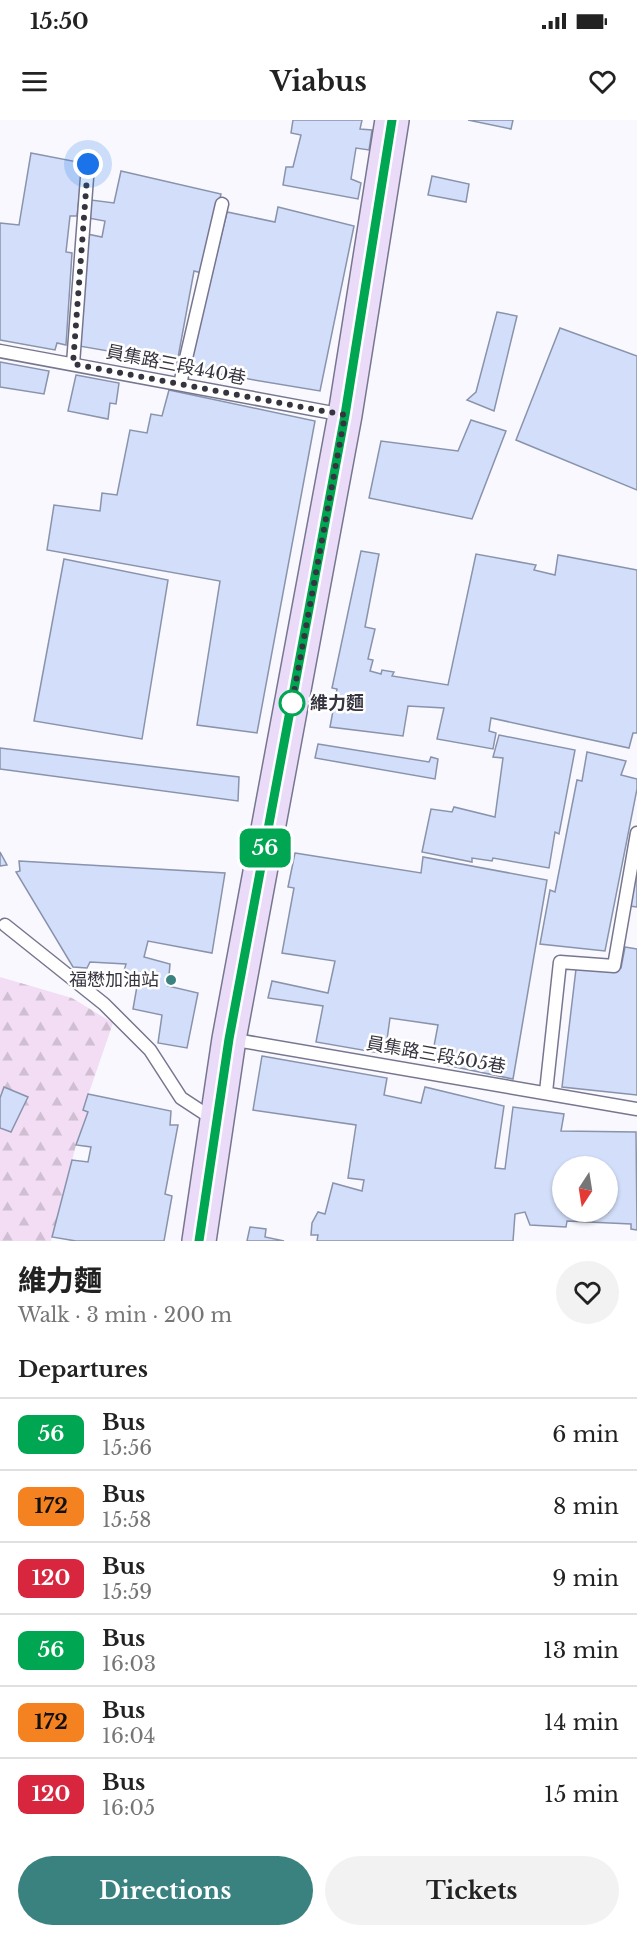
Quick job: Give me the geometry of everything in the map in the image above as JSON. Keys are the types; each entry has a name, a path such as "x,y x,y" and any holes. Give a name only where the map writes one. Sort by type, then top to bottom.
{"main road":[{"path":"199,1241 229,1039 345,415 392,120"}],"lane":[{"path":"73,364 88,164"},
{"path":"180,384 222,204"},
{"name":"員集路三段440巷","path":"0,351 345,415"},
{"path":"546,1092 560,962 615,966 637,833"},
{"path":"5,925 104,1004 150,1050 182,1098 216,1122"},
{"name":"員集路三段505巷","path":"229,1039 637,1109"}],"green space":[{"path":"0,977 72,998 113,1023 83,1110 88,1112 76,1145 51,1241 0,1241"}],"building":[{"path":"293,120 362,120 360,129 372,130 369,150 356,148 351,179 361,183 358,199 283,185 286,167 293,167 301,135 291,133"},
{"path":"468,120 513,120 511,129"},
{"path":"31,153 83,163 77,216 70,216 66,252 72,253 66,345 57,343 55,350 0,340 0,223 19,225"},
{"path":"121,171 221,194 202,273 194,271 177,363 79,346 87,234 102,237 105,221 88,218 91,200 114,203"},
{"path":"432,176 469,184 466,202 428,195"},
{"path":"278,207 354,226 320,391 189,369 227,212 275,222"},
{"path":"497,312 517,316 494,411 467,400 476,392"},
{"path":"560,328 637,356 637,490 516,440"},
{"path":"0,362 49,371 44,394 0,387"},
{"path":"76,375 119,383 116,404 110,403 108,419 68,411"},
{"path":"169,390 315,421 257,733 197,725 220,581 47,550 54,505 100,511 102,493 117,495 130,430 147,433 151,414 162,416"},
{"path":"471,420 506,431 472,519 369,498 381,441 458,451"},
{"path":"361,551 379,554 365,627 375,629 368,659 373,660 370,671 381,674 382,670 394,672 392,676 448,685 476,554 536,565 534,570 555,575 558,555 637,570 637,733 633,733 629,748 491,718 489,731 496,733 493,749 437,739 444,708 408,706 403,736 330,727 337,689 332,688"},
{"path":"64,559 168,580 142,739 34,721"},
{"path":"499,735 575,750 559,834 555,832 549,868 493,858 492,861 472,858 472,862 422,852 431,809 452,812 454,807 495,817 503,758 493,757"},
{"path":"318,744 429,762 431,757 438,759 435,779 315,758"},
{"path":"0,748 239,777 238,801 0,769"},
{"path":"587,752 626,761 621,775 637,779 637,789 605,951 540,944 550,890 555,892 577,780 582,781"},
{"path":"0,852 7,865 0,866"},
{"path":"295,853 421,873 423,857 547,880 513,1079 431,1062 438,1025 390,1018 385,1054 316,1042 323,1006 268,998 272,981 328,993 335,961 282,953 294,888 288,887"},
{"path":"19,861 225,873 212,953 148,941 144,957 170,964 168,986 198,993 187,1048 158,1043 162,1015 133,1009 139,975 124,971 126,964 90,962 87,968 73,967 16,872 20,871"},
{"path":"637,866 637,907 630,906"},
{"path":"625,947 637,949 637,1095 562,1087 576,969 621,968"},
{"path":"262,1056 387,1078 384,1095 421,1103 425,1087 504,1106 495,1168 505,1169 513,1107 564,1114 561,1131 636,1132 637,1230 631,1229 631,1224 588,1222 618,1222 618,1156 552,1156 552,1222 567,1222 566,1227 530,1225 525,1212 515,1214 513,1241 317,1241 318,1235 311,1235 312,1223 318,1212 325,1214 333,1183 362,1191 364,1180 348,1178 356,1125 253,1110"},
{"path":"4,1087 28,1097 11,1132 0,1128 0,1098"},
{"path":"88,1094 171,1111 170,1125 178,1125 165,1194 172,1196 164,1241 76,1241 52,1237 72,1160 88,1162 91,1147 76,1145 88,1112 83,1110"},
{"path":"250,1227 266,1229 265,1237 284,1241 247,1241"}],"bus line":[{"name":"56","path":"199,1241 229,1039 345,415 392,120"}],"place":[{"name":"維力麵","path":"292,703"},
{"name":"福懋加油站","path":"171,980"}],"route":[{"path":"88,164 73,364 345,415 292,703"}]}
